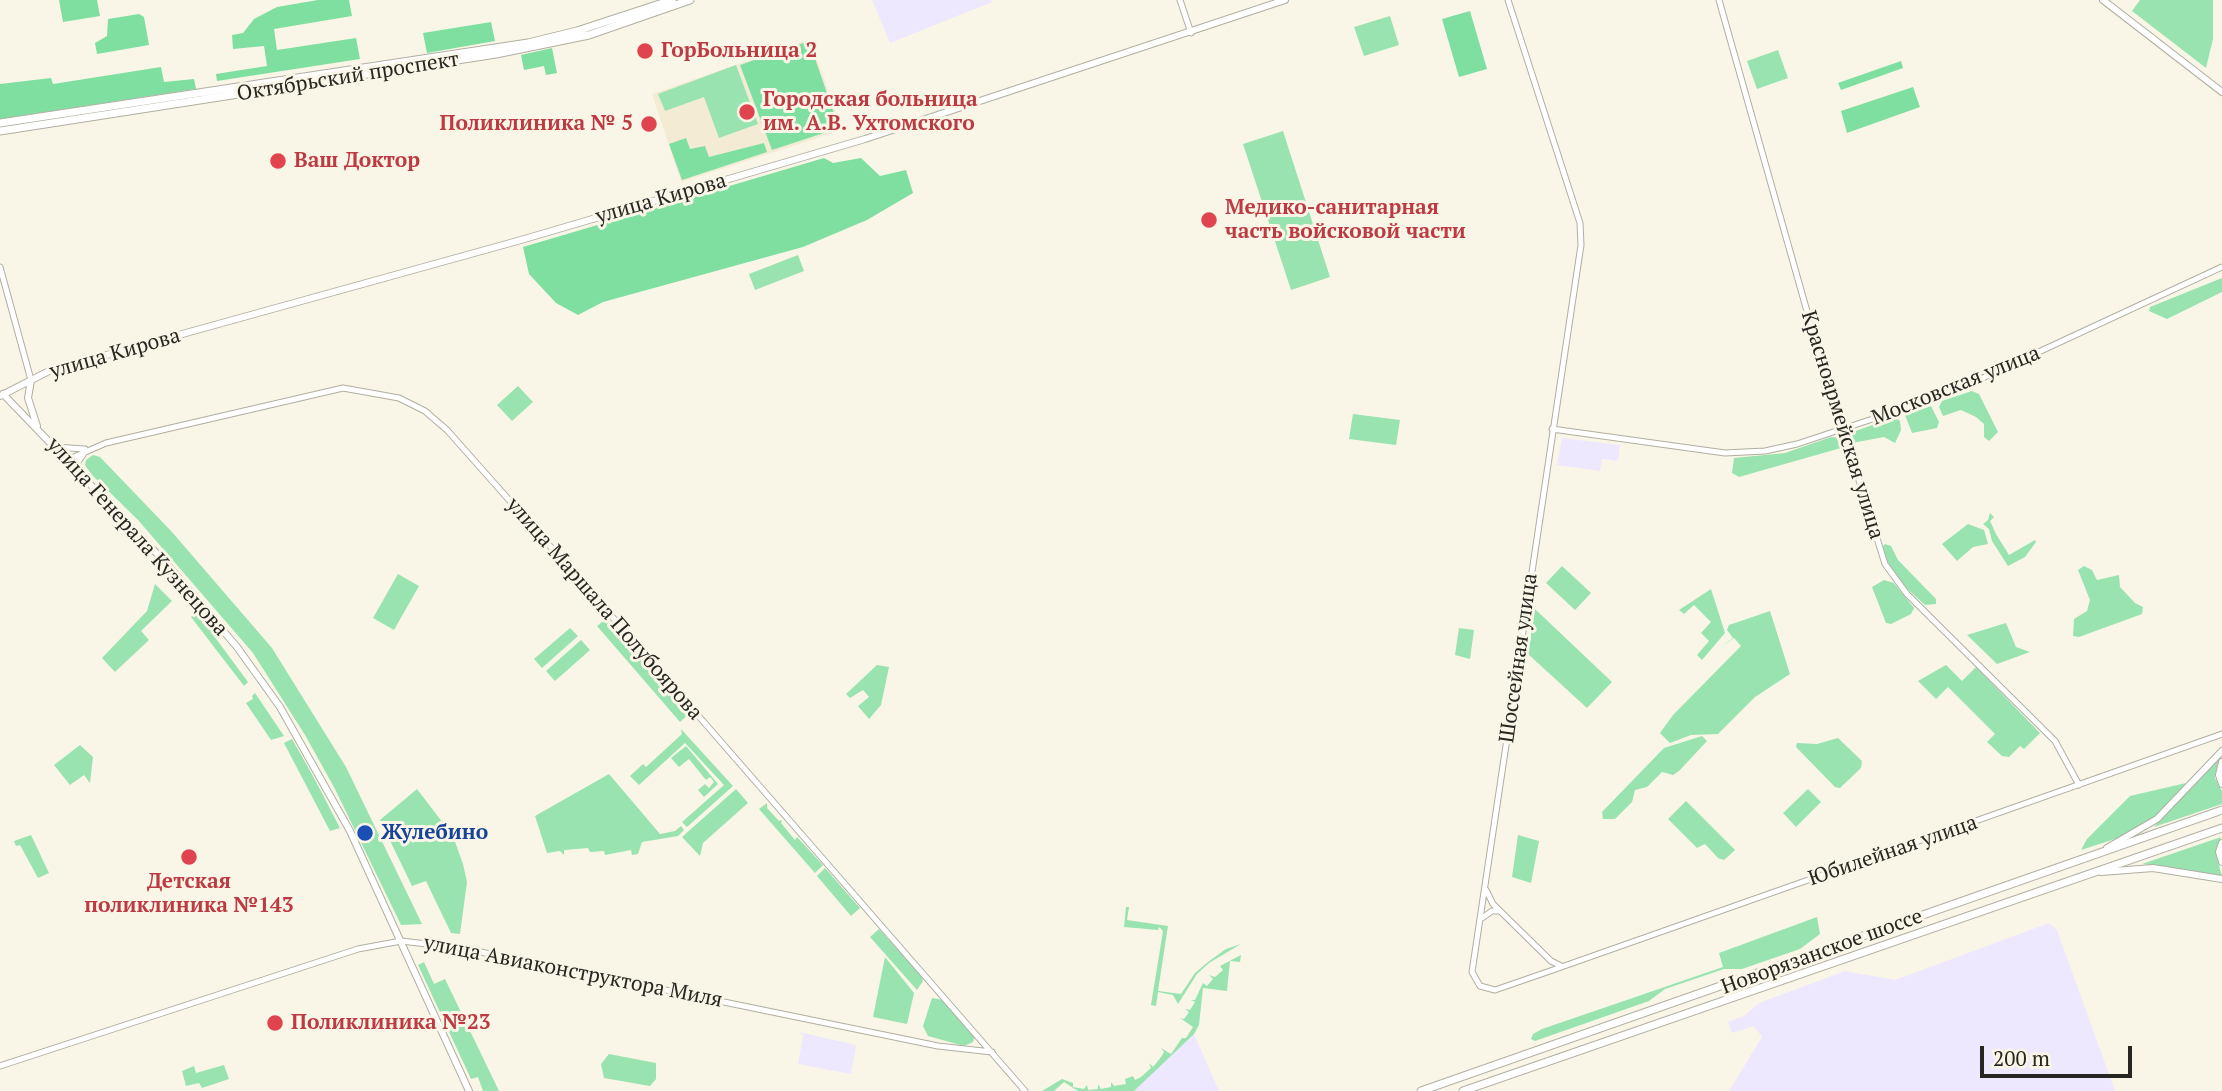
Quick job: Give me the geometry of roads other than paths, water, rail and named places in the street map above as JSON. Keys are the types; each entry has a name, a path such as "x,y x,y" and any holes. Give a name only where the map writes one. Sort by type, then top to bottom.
{"main road":[{"name":"Октябрьский проспект","path":"0,124 523,43 581,30 672,0"},
{"name":"Октябрьский проспект","path":"0,131 508,52 589,34 691,0"},
{"name":"улица Кирова","path":"2,395 49,371 521,240 858,141 1285,0"},
{"path":"2103,0 2222,92"},
{"name":"улица Генерала Кузнецова","path":"31,380 28,397 37,428"},
{"name":"улица Генерала Кузнецова","path":"2,395 166,563 264,684 302,742 350,831 469,1091"},
{"path":"2102,851 2157,819 2222,751"},
{"path":"2222,762 2219,775 2222,784"},
{"name":"Новорязанское шоссе","path":"1421,1091 1774,970 2222,810"},
{"name":"Новорязанское шоссе","path":"1463,1091 2222,828"},
{"path":"2222,843 2219,852 2222,862"},
{"path":"2082,876 2152,868 2222,879"}],"street":[{"path":"1180,0 1191,33"},
{"name":"Шоссейная улица","path":"1508,0 1572,197 1581,234 1472,972 1480,986 1495,990 1550,971"},
{"name":"Красноармейская улица","path":"1720,0 1843,429 1889,573 2055,741 2079,785"},
{"path":"0,267 31,380"},
{"name":"Московская улица","path":"1552,429 1725,453 1765,451 1843,429 1948,394 2222,267"},
{"name":"улица Маршала Полубоярова","path":"67,460 88,449 343,388 399,398 425,411 447,430 1025,1091"},
{"path":"54,447 88,449"},
{"path":"75,468 88,449"},
{"name":"Юбилейная улица","path":"1550,971 2222,734"},
{"path":"1485,887 1489,899 1500,911 1551,961 1563,966"},
{"path":"1480,920 1485,914 1500,911"},
{"name":"улица Авиаконструктора Миля","path":"0,1066 358,949 401,941 461,948 938,1046 992,1052"},
{"path":"1550,971 1551,961"}],"place":[{"name":"ГорБольница 2","path":"645,51"},
{"name":"Городская больница им. А.В. Ухтомского","path":"747,112"},
{"name":"Поликлиника № 5","path":"649,124"},
{"name":"Ваш Доктор","path":"278,161"},
{"name":"Медико-санитарная часть войсковой части","path":"1209,220"},
{"name":"Жулебино","path":"365,833"},
{"name":"Детская поликлиника №143","path":"189,857"},
{"name":"Поликлиника №23","path":"275,1023"}]}
